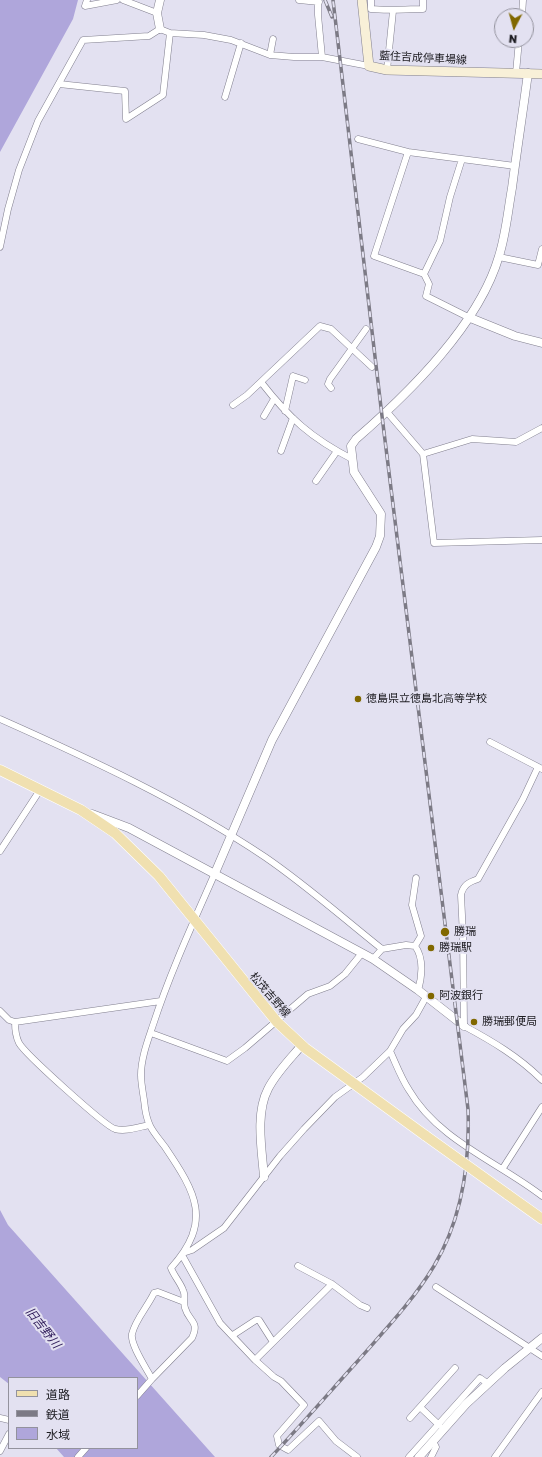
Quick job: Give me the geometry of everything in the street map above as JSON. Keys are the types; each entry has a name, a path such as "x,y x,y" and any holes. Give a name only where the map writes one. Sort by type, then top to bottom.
{"main road":[{"name":"藍住吉成停車場線","path":"362,0 369,66 387,70 542,74"},
{"name":"松茂吉野線","path":"0,770 81,810 121,838 159,876 277,1022 302,1045 542,1219"}],"street":[{"path":"87,0 85,6 117,0"},
{"path":"123,0 157,13"},
{"path":"160,0 157,13 160,29"},
{"path":"299,0 318,1 322,57"},
{"path":"371,0 371,9 393,11 398,9 423,9 423,0"},
{"path":"387,70 393,11"},
{"path":"160,29 170,33 204,35 231,40 270,55 322,57 369,66"},
{"path":"0,247 8,209 19,170 38,121 83,40 149,36 160,29"},
{"path":"59,84 125,91 126,119 163,95 170,33"},
{"path":"270,55 273,38"},
{"path":"226,97 241,43"},
{"path":"516,73 518,48"},
{"path":"138,1395 192,1338 196,1326 184,1307 184,1290 175,1278 171,1268 183,1254 196,1220 195,1200 187,1180 149,1125 141,1074 151,1033 161,1001 194,920 272,740 376,547 380,536 381,514 354,472 351,446 356,439 409,391 441,354 468,317 494,272 499,257 515,166 528,73"},
{"path":"358,139 408,152 515,166"},
{"path":"408,152 374,256 424,274 429,284 426,296 468,317 515,336 542,343"},
{"path":"424,274 440,241 450,197 462,159"},
{"path":"499,257 538,265 542,249"},
{"path":"233,405 247,395 320,326 331,329 372,367"},
{"path":"331,388 328,384 330,379 366,329"},
{"path":"285,411 292,376 305,380"},
{"path":"261,382 285,411 316,439 352,459"},
{"path":"264,416 274,399"},
{"path":"387,412 424,454 434,543 542,540"},
{"path":"281,451 293,418"},
{"path":"424,454 472,439 516,442 542,428"},
{"path":"316,481 337,451"},
{"path":"0,719 108,770 231,835 292,876 382,949"},
{"path":"464,1026 462,890 467,883 478,879 540,768 490,742"},
{"path":"0,851 40,790"},
{"path":"81,810 129,828 373,959 418,990 464,1026 495,1042 524,1063 542,1080"},
{"path":"415,946 421,936 412,905 416,878"},
{"path":"373,959 382,949 406,945 415,946 419,951 422,977 418,990"},
{"path":"151,1033 227,1060 277,1022 308,994 330,986 345,974 362,953"},
{"path":"183,1254 192,1250 224,1228 294,1140 335,1097 354,1084 390,1051 403,1028 416,1015 426,997"},
{"path":"0,1011 9,1020 15,1022 161,1001"},
{"path":"15,1022 19,1043 40,1068 63,1085 109,1126 122,1130 149,1125"},
{"path":"264,1177 261,1127 263,1101 268,1088 281,1069 302,1045"},
{"path":"390,1051 408,1089 431,1117 497,1168 502,1168 542,1196"},
{"path":"502,1168 542,1107"},
{"path":"183,1254 220,1323 255,1360 274,1378 281,1381 304,1405 277,1436 279,1445 288,1450 319,1421 336,1441 357,1457"},
{"path":"298,1266 332,1284 367,1308"},
{"path":"255,1360 332,1284"},
{"path":"436,1287 542,1356"},
{"path":"152,1380 133,1343 132,1335 135,1327 154,1293 158,1292 184,1302"},
{"path":"233,1335 256,1320 260,1320 273,1342"},
{"path":"419,1457 466,1404 487,1383 542,1338"},
{"path":"410,1418 455,1368"},
{"path":"409,1457 480,1378 487,1383"},
{"path":"495,1457 542,1392"},
{"path":"420,1407 439,1425"},
{"path":"0,1451 8,1436"},
{"path":"430,1444 436,1446 431,1457"},
{"path":"78,1457 85,1449"}],"water":[{"path":"0,0 78,0 73,19 0,152"},
{"name":"旧吉野川","path":"0,1210 8,1225 215,1457 64,1457 57,1449 138,1449 138,1377 8,1377 8,1383 0,1377"}],"railway":[{"path":"325,0 332,17"},
{"path":"271,1457 387,1328 417,1292 434,1266 444,1248 458,1210 466,1170 468,1129 468,1109 382,416 333,0"}],"place":[{"name":"徳島県立徳島北高等学校","path":"358,699"},
{"name":"勝瑞","path":"445,932"},
{"name":"勝瑞駅","path":"431,948"},
{"name":"阿波銀行","path":"431,996"},
{"name":"勝瑞郵便局","path":"474,1022"}]}
